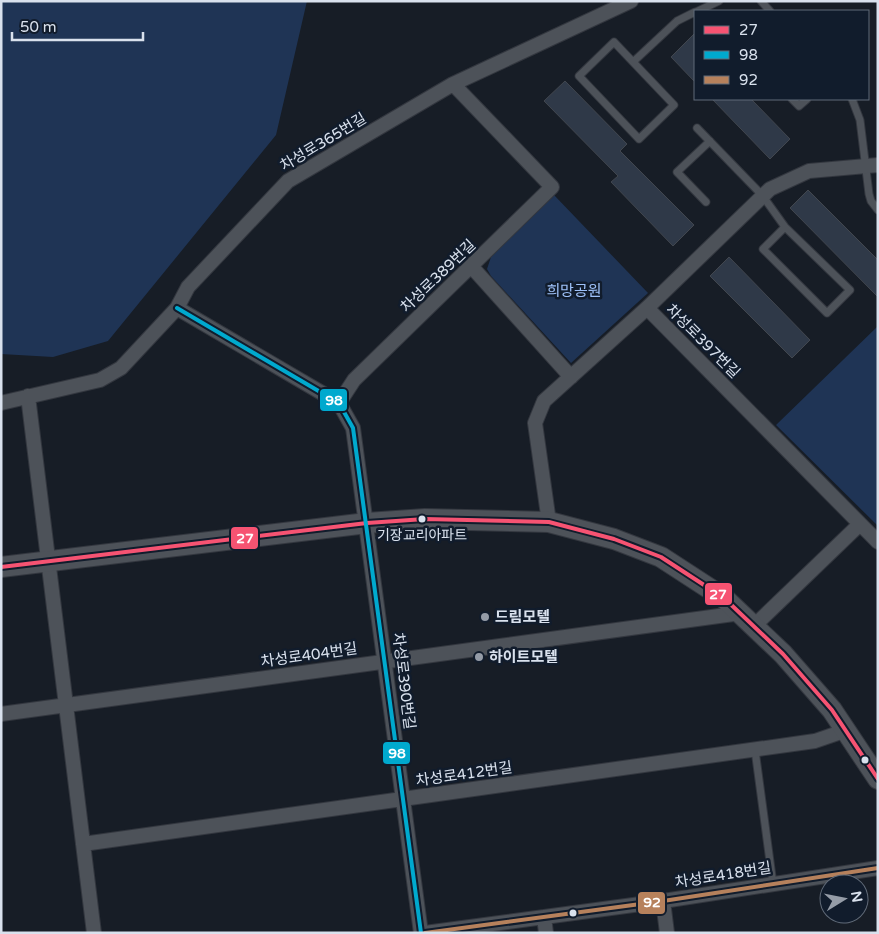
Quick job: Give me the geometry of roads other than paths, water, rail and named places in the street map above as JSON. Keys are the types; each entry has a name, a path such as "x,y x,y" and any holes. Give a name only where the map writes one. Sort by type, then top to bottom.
{"main road":[{"path":"1,567 367,523 425,519 549,522 614,539 661,558 708,586 748,619 816,689 847,730 878,779"}],"street":[{"name":"차성로365번길","path":"1,403 100,380 112,374 121,368 177,308 188,287 288,181 453,84 631,1"},
{"name":"차성로389번길","path":"339,403 354,380 552,187 453,84"},
{"path":"647,308 762,195 783,182 809,171 872,166"},
{"path":"471,266 571,377"},
{"path":"177,308 339,403 353,428 367,523"},
{"name":"차성로397번길","path":"549,522 534,423 544,401 647,308 878,542"},
{"path":"28,396 94,933"},
{"name":"차성로390번길","path":"367,523 421,933"},
{"path":"748,619 860,524"},
{"name":"차성로404번길","path":"1,714 385,661 748,619"},
{"name":"차성로412번길","path":"83,844 755,750 815,741 847,730"},
{"name":"차성로418번길","path":"425,933 663,901 878,868"},
{"path":"663,901 667,933"},
{"path":"544,917 546,933"}],"lane":[{"path":"700,10 719,1"},
{"path":"633,62 677,21 694,13"},
{"path":"614,42 633,62 674,105 639,139 579,76 614,42"},
{"path":"793,100 799,106 806,100"},
{"path":"852,100 859,114 872,166 871,201 878,210"},
{"path":"697,128 762,195 785,227 850,290 827,313 763,249 785,227"},
{"path":"706,202 677,172 710,142"},
{"path":"755,750 773,884"}],"place":[{"name":"기장교리아파트","path":"422,519"},
{"name":"드림모텔","path":"485,617"},
{"name":"하이트모텔","path":"479,657"}],"park label":[{"name":"희망공원","path":"574,291"}]}
